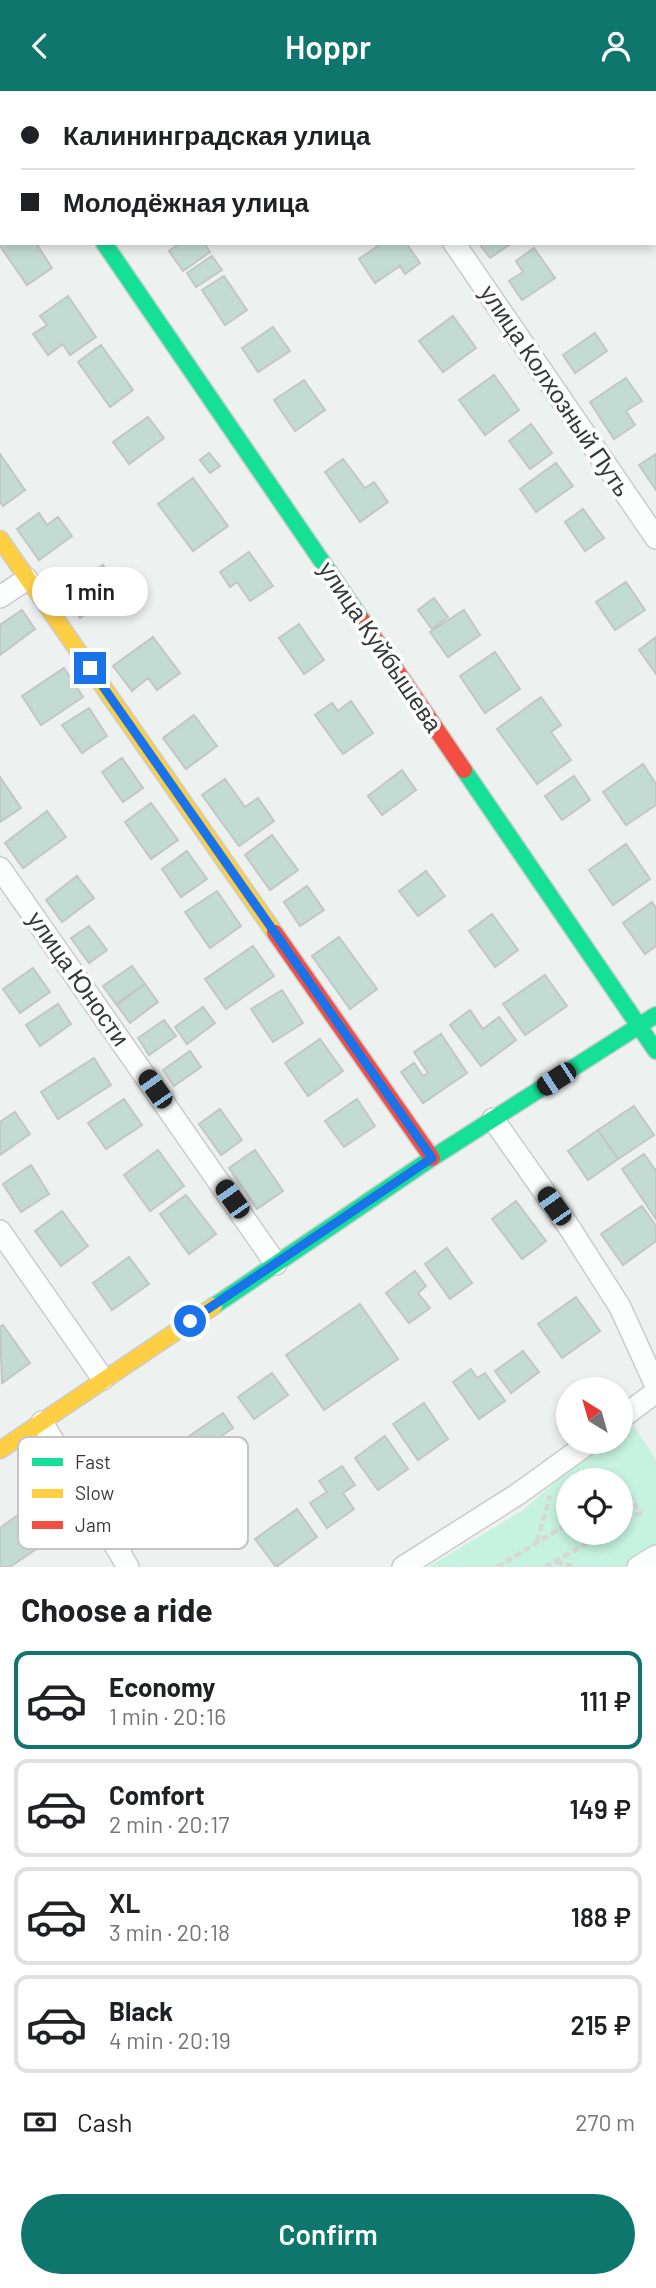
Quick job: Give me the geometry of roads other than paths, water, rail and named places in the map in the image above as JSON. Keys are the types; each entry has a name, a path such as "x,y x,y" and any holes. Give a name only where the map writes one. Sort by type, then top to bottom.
{"street":[{"name":"улица Куйбышева","path":"105,245 656,1051"},
{"name":"улица Колхозный Путь","path":"455,245 656,538"},
{"path":"0,539 432,1158"},
{"path":"0,597 27,579"},
{"name":"улица Юности","path":"0,867 276,1263"},
{"path":"19,1437 432,1158 656,1014"},
{"path":"493,1119 569,1227 620,1307 656,1386"},
{"path":"0,1231 103,1378"},
{"path":"634,1408 656,1392"},
{"path":"41,1422 50,1437"},
{"path":"0,1450 18,1438"},
{"path":"403,1567 574,1454"},
{"path":"117,1549 128,1567"},
{"path":"638,1567 656,1556"}]}
